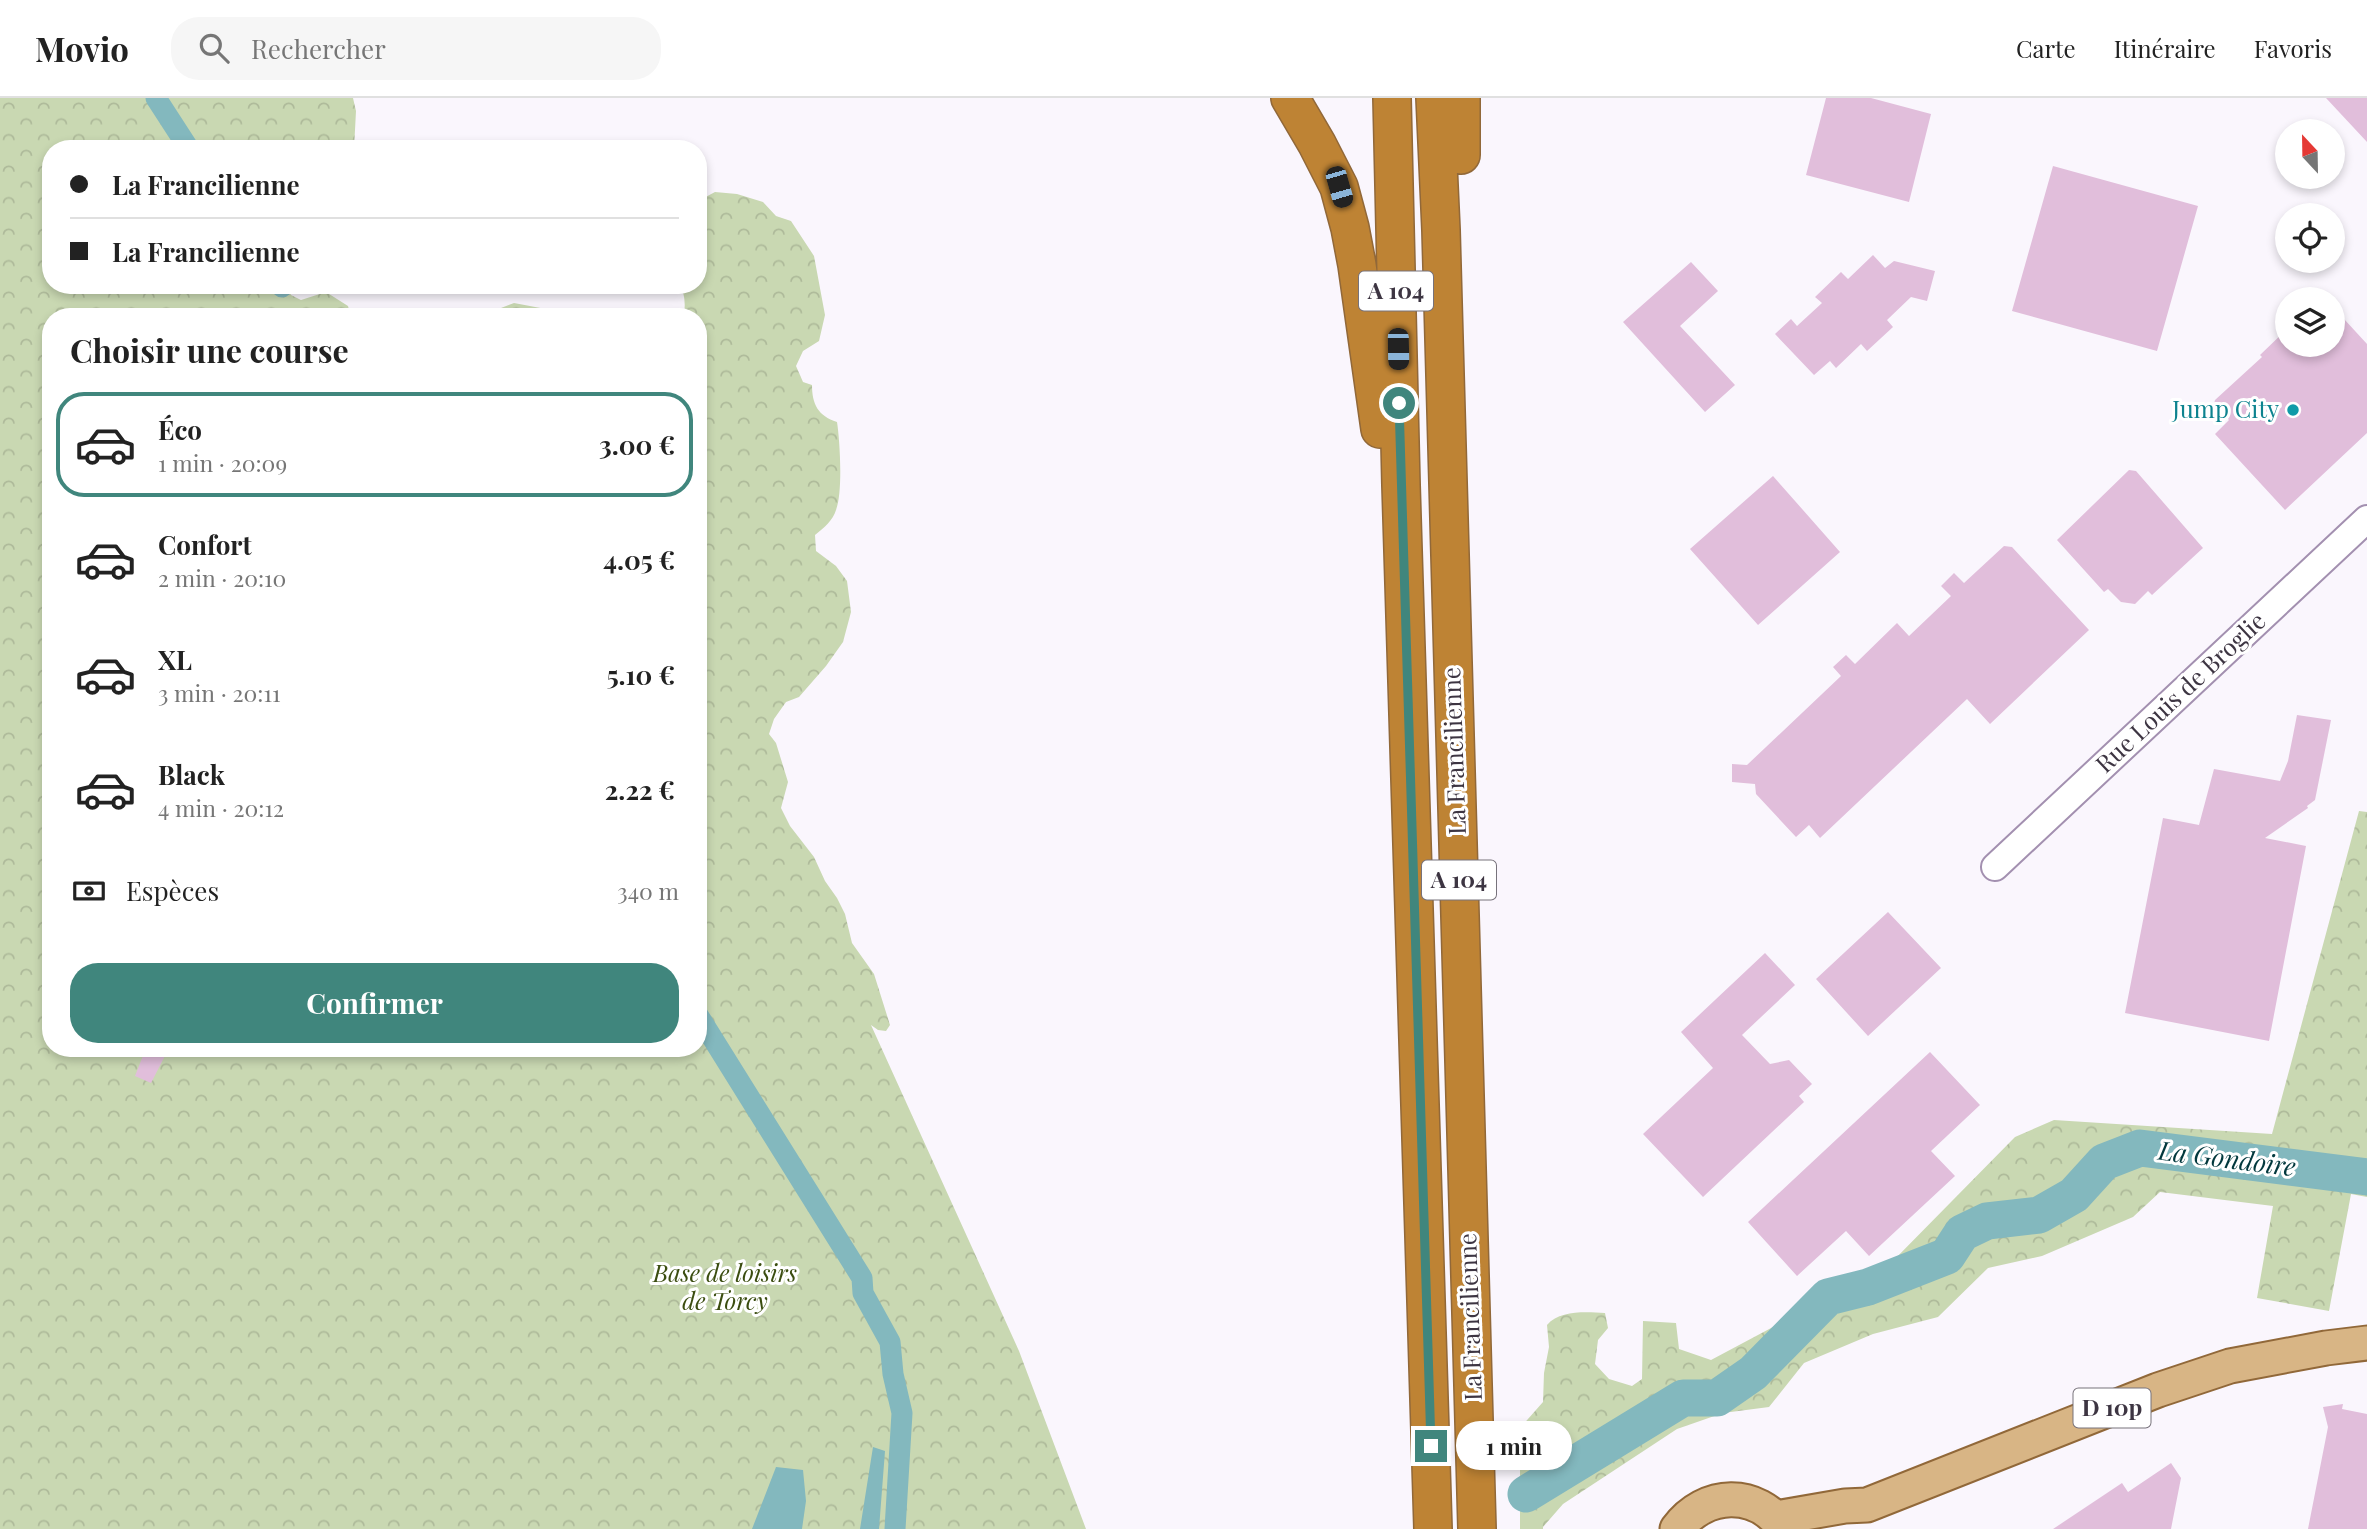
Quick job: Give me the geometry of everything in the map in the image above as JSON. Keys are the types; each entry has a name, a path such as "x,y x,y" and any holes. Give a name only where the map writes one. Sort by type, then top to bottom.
{"highway":[{"path":"1290,98 1317,144 1342,197 1357,265 1382,448 1401,485"},
{"name":"La Francilienne","path":"1392,98 1433,1529"},
{"name":"La Francilienne","path":"1435,98 1441,230 1477,1529"},
{"path":"1441,230 1461,174 1461,98"}],"main road":[{"name":"D 10p","path":"1780,1523 1845,1506 1867,1505 2158,1390 2230,1366 2367,1343"},
{"path":"1677,1529 1693,1511 1704,1505 1729,1499 1755,1503 1780,1523"},
{"name":"D 10p","path":"1835,1529 1852,1519 1867,1505"}],"street":[{"name":"Rue Louis de Broglie","path":"1995,867 2367,519"}],"green space":[{"name":"Base de loisirs de Torcy","path":"0,98 353,98 356,111 354,140 42,140 42,294 291,294 301,300 329,294 349,308 42,308 42,1057 707,1057 707,308 685,308 683,294 707,294 707,196 715,192 737,194 763,202 776,216 791,221 814,256 825,315 819,341 803,351 796,366 803,382 812,385 817,408 837,422 840,479 838,502 835,514 815,535 816,551 836,566 847,581 851,612 843,642 826,666 799,697 786,702 774,719 769,734 776,743 788,782 781,808 790,826 814,857 825,881 837,898 845,914 852,943 874,974 890,1025 886,1031 871,1025 1019,1351 1086,1529 0,1529"},
{"path":"514,303 540,308 501,308"},
{"path":"2359,811 2367,812 2367,1197 2351,1194 2329,1311 2257,1298 2273,1206 2160,1192 2133,1217 2042,1256 1988,1268 1938,1317 1873,1334 1804,1363 1769,1407 1723,1413 1677,1429 1563,1504 1543,1529 1520,1529 1520,1428 1543,1402 1544,1373 1549,1347 1547,1325 1552,1320 1573,1313 1605,1313 1608,1328 1598,1340 1595,1364 1609,1379 1632,1386 1642,1379 1643,1321 1676,1323 1679,1349 1711,1360 1888,1266 2015,1137 2054,1120 2272,1134"}],"water":[{"path":"873,1447 885,1451 879,1529 860,1529"},
{"path":"776,1467 803,1470 806,1501 802,1529 752,1529"}],"building":[{"path":"1826,98 1871,98 1931,114 1909,202 1806,175"},
{"path":"2326,98 2367,98 2367,142"},
{"path":"2053,166 2198,206 2157,351 2012,311"},
{"path":"1873,255 1885,268 1894,261 1935,271 1927,301 1911,297 1887,320 1893,327 1867,351 1861,344 1836,368 1830,361 1814,375 1775,334 1791,319 1797,326 1822,303 1815,297 1841,272 1848,279"},
{"path":"1691,262 1718,291 1680,326 1735,385 1705,412 1623,322"},
{"name":"Jump City","path":"2345,320 2367,344 2367,433 2285,510 2215,434 2229,420 2214,404 2215,400 2262,357 2260,355 2275,341 2275,357 2345,357"},
{"path":"2129,470 2136,471 2203,548 2152,595 2148,591 2135,604 2121,602 2108,589 2104,592 2057,540"},
{"path":"1773,476 1840,552 1758,625 1690,549"},
{"path":"2004,546 2012,547 2089,630 1990,724 1967,699 1820,838 1809,825 1796,837 1756,794 1755,784 1732,782 1732,764 1747,765 1841,676 1833,667 1846,655 1855,664 1897,623 1909,636 1951,596 1941,586 1954,573 1964,583"},
{"path":"2297,715 2331,720 2315,800 2308,808 2265,838 2306,846 2269,1041 2125,1013 2163,818 2199,825 2214,769 2280,781 2288,761"},
{"path":"1888,912 1941,968 1868,1036 1816,979"},
{"path":"1765,953 1795,985 1742,1035 1770,1064 1789,1060 1812,1084 1799,1096 1804,1102 1703,1197 1643,1134 1713,1068 1681,1032"},
{"path":"1930,1052 1980,1105 1931,1151 1955,1176 1869,1256 1846,1231 1797,1276 1748,1222"},
{"path":"142,1057 164,1057 151,1083 135,1076"},
{"path":"2343,1404 2342,1409 2367,1414 2367,1529 2308,1529 2328,1427 2323,1407"},
{"path":"2171,1463 2181,1478 2171,1529 2053,1529 2122,1483 2128,1492"}],"waterway":[{"path":"156,98 183,140"},
{"path":"707,1029 862,1278 863,1293 890,1342 893,1374 902,1413 895,1529"},
{"name":"La Gondoire","path":"1526,1494 1683,1398 1717,1398 1753,1373 1828,1297 1868,1287 1947,1256 1962,1233 1987,1221 2039,1215 2074,1195 2104,1162 2140,1148 2367,1177"}],"place":[{"name":"Jump City","path":"2293,410"}],"route":[{"path":"1399,403 1431,1446"}]}
